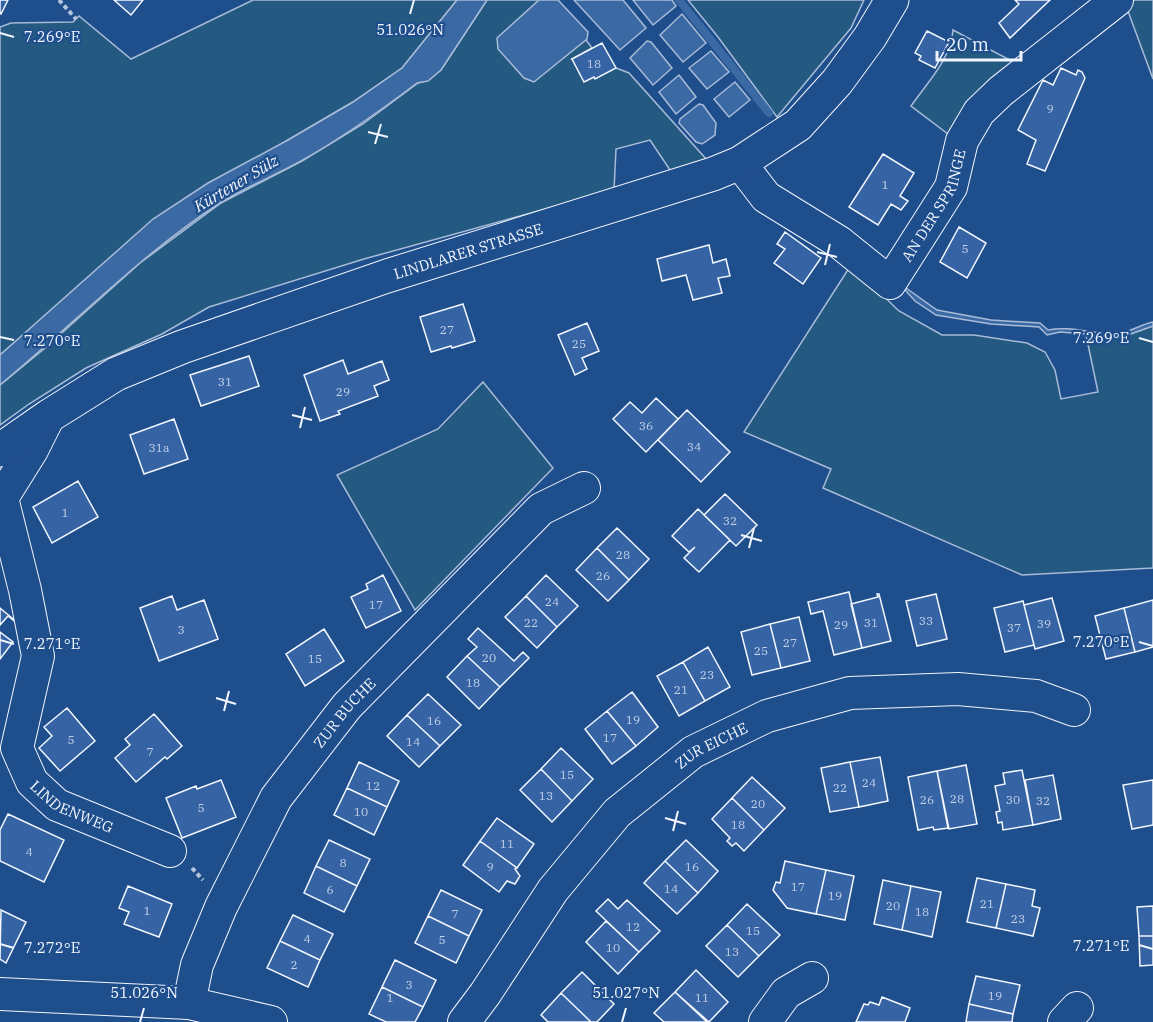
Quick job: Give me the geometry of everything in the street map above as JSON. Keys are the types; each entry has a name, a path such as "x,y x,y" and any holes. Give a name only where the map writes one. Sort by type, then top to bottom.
{"main road":[{"name":"LINDLARER STRASSE","path":"0,450 116,374 182,347 376,280 713,174 740,163 798,125 814,108 851,64 892,0"}],"street":[{"name":"AN DER SPRINGE","path":"740,163 766,197 839,242 890,283 951,186 962,141 979,112 1001,91 1117,0"},
{"name":"LINDENWEG","path":"49,416 33,450 2,498 25,590 38,656 17,748 32,782 57,805 170,851"},
{"name":"ZUR BUCHE","path":"189,1003 197,965 221,907 276,798 347,706 540,509 584,488"},
{"name":"ZUR EICHE","path":"464,1022 553,890 617,813 693,752 767,716 850,693 958,689 1036,696 1074,710"},
{"path":"765,1022 786,993 812,978"},
{"path":"0,994 189,1003 272,1022"}],"path":[{"path":"59,0 76,19"},
{"path":"170,851 197,872 221,907"}],"shaded area":[{"path":"253,0 457,0 402,68 353,102 288,140 33,327 0,355 0,27 11,23 73,22 79,16 131,59"},
{"path":"487,0 557,0 592,48 572,59 629,73 707,160 672,173 650,140 616,149 614,190 364,259 209,307 162,334 86,368 0,425 0,385 140,263 221,203 302,161 363,124 418,83 428,80 441,70"},
{"path":"688,0 864,0 851,28 777,117"},
{"path":"1135,0 1153,0 1153,79 1125,3"},
{"path":"953,30 1023,67 956,140 911,106 943,61"},
{"path":"851,265 899,311 942,335 974,335 1027,343 1045,352 1055,370 1061,399 1098,392 1086,335 1122,337 1153,326 1153,568 1022,575 823,488 831,469 744,432"},
{"path":"483,382 553,468 415,610 337,475 438,429"}],"water":[{"name":"Kürtener Sülz","path":"457,0 487,0 441,70 428,81 417,83 331,143 230,197 191,223 135,267 0,385 0,355 153,219 208,183 353,102 402,68"},
{"path":"539,0 558,0 588,32 587,39 534,82 524,78 498,49 497,38"},
{"path":"574,0 623,0 646,28 620,50"},
{"path":"633,0 672,0 676,6 653,25"},
{"path":"682,14 706,43 683,62 660,35"},
{"path":"647,41 651,42 672,68 653,85 630,58"},
{"path":"711,51 729,72 707,89 689,68"},
{"path":"679,75 696,97 676,114 659,92"},
{"path":"735,82 750,100 729,117 714,99"},
{"path":"699,104 703,105 716,123 715,135 702,144 696,142 679,123 680,119"},
{"path":"906,288 937,310 991,320 1040,323 1048,330 1066,329 1112,334 1153,322 1153,326 1122,337 1060,332 1047,335 1039,327 991,324 936,315 915,301 905,290"}],"building":[{"path":"0,0 8,0 1,14 0,13"},
{"path":"114,0 143,0 131,15"},
{"path":"1015,0 1050,0 1010,38 999,23 1019,4"},
{"path":"927,31 949,42 935,68 919,60 921,56 915,53"},
{"path":"602,43 616,68 584,82 572,59"},
{"path":"1061,68 1076,75 1078,70 1085,78 1045,171 1027,164 1036,140 1018,130 1043,80 1053,85"},
{"path":"883,154 914,173 900,196 908,201 901,210 891,204 878,225 849,207"},
{"path":"959,227 986,243 967,278 940,262"},
{"path":"785,232 821,258 803,284 774,263 785,249 777,244"},
{"path":"709,245 713,263 726,259 730,276 718,278 722,293 693,300 686,275 662,281 657,259"},
{"path":"463,304 475,341 431,352 420,317"},
{"path":"587,323 599,351 582,358 587,369 575,375 558,335"},
{"path":"249,356 259,386 201,406 190,375"},
{"path":"343,360 348,374 382,361 389,380 374,386 378,396 338,411 340,414 320,421 304,375"},
{"path":"656,398 678,419 646,452 613,419 630,402 642,413"},
{"path":"687,410 730,452 701,482 658,440"},
{"path":"174,419 188,459 144,474 130,435"},
{"path":"78,481 98,517 52,543 33,507"},
{"path":"725,494 757,525 736,546 704,515"},
{"path":"698,509 730,540 699,572 684,558 695,547 689,552 672,536"},
{"path":"617,528 649,559 629,580 597,548"},
{"path":"597,548 629,580 608,601 576,570"},
{"path":"383,575 401,611 366,628 351,597 368,589 366,584"},
{"path":"546,575 578,606 557,627 526,596"},
{"path":"849,592 862,648 834,655 823,611 811,614 808,602"},
{"path":"877,594 879,594 891,641 862,648 851,604 878,597"},
{"path":"936,594 947,639 917,646 906,601"},
{"path":"172,596 177,610 204,600 218,639 159,661 140,608"},
{"path":"526,596 557,627 537,648 505,617"},
{"path":"1052,598 1064,641 1035,649 1024,605"},
{"path":"1153,600 1153,647 1135,652 1124,608"},
{"path":"1023,601 1034,645 1005,652 994,608"},
{"path":"0,608 24,629 8,616 0,625"},
{"path":"1124,608 1135,652 1106,659 1095,616"},
{"path":"799,617 810,661 781,668 770,624"},
{"path":"770,624 781,668 752,675 741,632"},
{"path":"478,628 514,661 523,652 529,658 500,687 467,656 477,647 468,639"},
{"path":"324,629 344,661 305,686 286,654"},
{"path":"0,632 13,642 0,659"},
{"path":"708,647 730,687 705,701 683,662"},
{"path":"467,656 500,687 479,709 447,677"},
{"path":"683,662 705,701 679,716 657,676"},
{"path":"632,692 658,727 636,746 607,711"},
{"path":"428,694 461,725 440,746 407,715"},
{"path":"67,708 95,741 60,771 39,748 52,736 44,727"},
{"path":"607,711 636,746 612,764 585,729"},
{"path":"154,714 182,746 167,759 165,757 136,782 115,758 130,745 125,739"},
{"path":"407,715 440,746 419,767 387,736"},
{"path":"561,748 593,779 572,801 541,769"},
{"path":"880,757 888,801 859,807 850,762"},
{"path":"359,762 399,781 387,807 347,788"},
{"path":"850,762 859,807 830,812 821,768"},
{"path":"966,765 977,824 949,829 937,771"},
{"path":"541,769 572,801 552,822 520,790"},
{"path":"1022,770 1033,825 1003,830 1002,822 998,823 996,812 1000,811 995,786 1005,784 1003,773"},
{"path":"937,771 948,828 934,830 933,827 918,830 908,777"},
{"path":"1053,775 1061,819 1033,825 1025,780"},
{"path":"752,777 785,808 764,830 732,798"},
{"path":"221,780 236,817 182,838 166,798 196,786 197,789"},
{"path":"1153,780 1153,825 1132,829 1123,785"},
{"path":"347,788 387,807 374,835 334,815"},
{"path":"732,798 764,830 744,851 736,843 732,846 727,841 730,838 712,819"},
{"path":"8,814 64,840 44,882 0,861 0,830"},
{"path":"497,818 534,844 517,868 480,841"},
{"path":"329,840 370,859 357,886 316,866"},
{"path":"686,840 718,871 698,893 665,861"},
{"path":"480,841 517,868 515,869 520,876 515,884 507,881 499,892 463,865"},
{"path":"665,861 698,893 677,914 644,883"},
{"path":"785,861 826,870 816,914 787,908 773,890 776,882 780,883"},
{"path":"316,866 357,886 344,912 304,893"},
{"path":"826,870 854,876 845,920 816,914"},
{"path":"977,878 1006,884 996,928 967,922"},
{"path":"883,880 911,886 902,930 874,924"},
{"path":"1006,884 1035,890 1032,906 1040,908 1033,936 996,928"},
{"path":"128,886 172,904 159,937 124,924 129,912 119,908"},
{"path":"911,886 941,892 932,937 902,930"},
{"path":"441,890 482,910 469,936 428,916"},
{"path":"608,899 618,909 627,900 660,931 639,952 596,911"},
{"path":"747,904 780,935 759,956 727,925"},
{"path":"1153,906 1153,936 1139,936 1137,907"},
{"path":"1,910 26,922 6,963 0,959"},
{"path":"293,915 333,934 320,960 280,941"},
{"path":"428,916 469,936 456,963 415,943"},
{"path":"606,921 639,952 618,974 586,942"},
{"path":"727,925 759,956 738,977 706,946"},
{"path":"1139,936 1153,936 1153,965 1140,966"},
{"path":"280,941 320,960 308,987 267,968"},
{"path":"395,960 436,980 423,1007 382,987"},
{"path":"696,970 728,1002 709,1022 675,992"},
{"path":"582,972 614,1004 597,1022 591,1022 561,993"},
{"path":"976,976 1020,985 1013,1014 969,1004"},
{"path":"382,987 423,1007 415,1022 386,1022 369,1014"},
{"path":"675,992 707,1022 664,1022 654,1013"},
{"path":"561,993 591,1022 548,1022 541,1015"},
{"path":"882,997 910,1008 905,1022 856,1022 864,1004 868,1005 870,1002 879,1005"},
{"path":"969,1004 1013,1014 1012,1022 966,1022"}],"waterway":[{"path":"679,0 769,113"}]}
